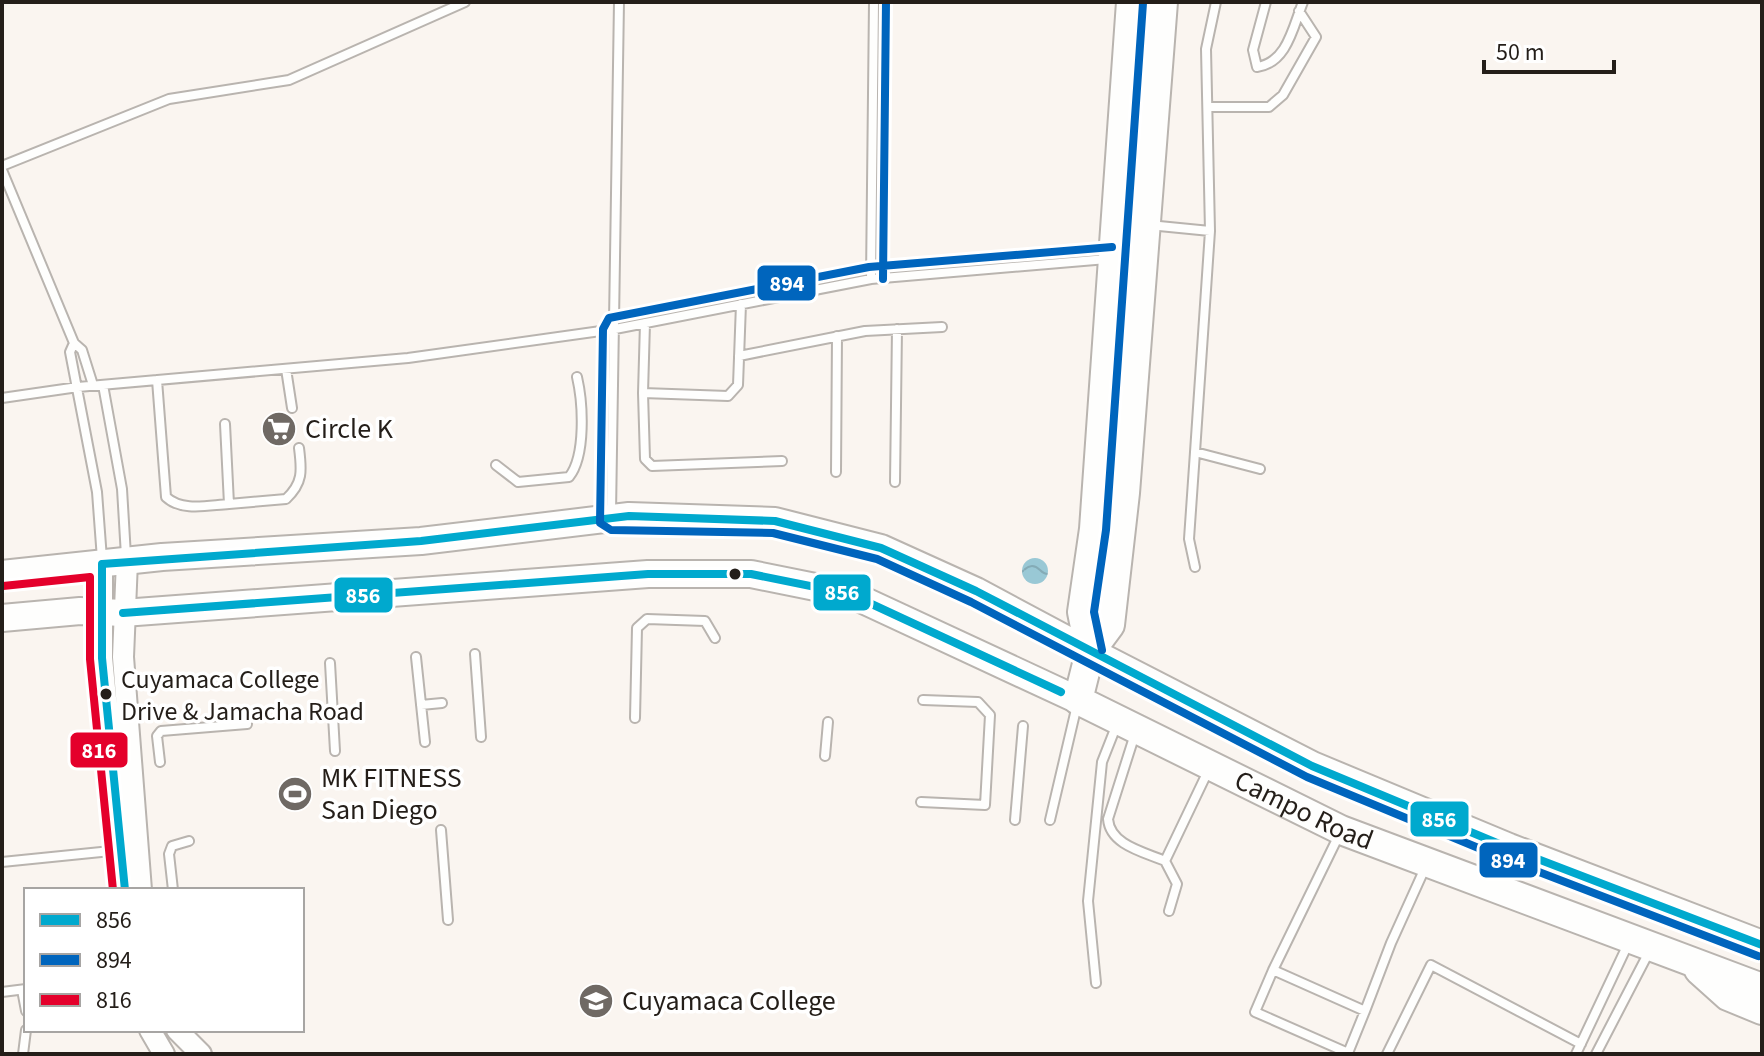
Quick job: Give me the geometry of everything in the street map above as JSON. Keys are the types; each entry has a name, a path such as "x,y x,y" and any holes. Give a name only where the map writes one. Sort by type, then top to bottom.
{"highway":[{"path":"1090,652 1082,612 1094,529 1131,2"},
{"path":"1078,700 1090,652 1110,625 1125,493 1163,2"},
{"name":"Campo Road","path":"1090,652 1312,766 1509,848 1762,945"},
{"name":"Campo Road","path":"1078,700 1341,830 1762,988"},
{"path":"1687,958 1728,996 1762,1010"}],"main road":[{"path":"2,574 114,562 421,541 611,518 775,521 881,548 976,591 1090,652"},
{"path":"2,618 80,611 111,613 648,574 751,574 850,594 953,639 1078,700"}],"street":[{"path":"114,562 111,613 128,849 125,888"},
{"path":"128,849 140,888"},
{"path":"151,1032 164,1054"},
{"path":"179,1032 201,1054"}],"lane":[{"path":"114,562 122,489 98,385 82,350 74,343 2,168 169,99 289,80 465,2"},
{"path":"611,518 619,2"},
{"path":"871,279 874,2"},
{"path":"1195,567 1189,539 1210,231 1206,49 1216,2"},
{"path":"1266,2 1253,50 1257,67 1270,65 1282,53 1301,7"},
{"path":"1208,107 1269,107 1283,95 1316,37 1301,7"},
{"path":"1145,225 1210,231"},
{"path":"2,398 98,385 408,358 615,329 871,279 1113,259"},
{"path":"643,393 728,396 738,385 741,304"},
{"path":"645,323 645,459 652,466 782,461"},
{"path":"739,356 837,336 942,327"},
{"path":"895,482 897,329"},
{"path":"836,472 837,336"},
{"path":"74,343 70,352 114,562"},
{"path":"286,369 292,408"},
{"path":"496,465 518,482 569,477 578,466 580,391 577,377"},
{"path":"157,380 166,497 181,506 286,499 299,487 302,472 299,448"},
{"path":"225,424 229,504"},
{"path":"1195,452 1260,469"},
{"path":"635,718 637,628 647,619 705,621 715,638"},
{"path":"475,654 481,737"},
{"path":"416,657 425,742"},
{"path":"330,663 335,751"},
{"path":"921,802 985,805 990,715 978,702 923,700"},
{"path":"1050,820 1078,700"},
{"path":"467,702 478,701"},
{"path":"421,705 442,703"},
{"path":"825,756 828,722"},
{"path":"160,762 157,736 161,731 247,724"},
{"path":"1127,725 1108,819 1109,829 1118,840 1165,861 1177,884 1169,911"},
{"path":"1096,983 1088,901 1102,762 1127,725"},
{"path":"1015,820 1023,726"},
{"path":"1165,861 1211,766"},
{"path":"441,830 448,920"},
{"path":"1341,830 1255,1012 1348,1053 1391,943 1428,862"},
{"path":"173,888 169,854 172,846 189,841"},
{"path":"2,862 128,849"},
{"path":"1576,1054 1642,942"},
{"path":"1596,1054 1642,942"},
{"path":"1387,1054 1431,965 1581,1044"},
{"path":"1273,970 1365,1011"},
{"path":"2,992 24,990"},
{"path":"23,1054 26,1032"}],"water":[{"path":"1035,558 1044,562 1048,571 1044,580 1035,584 1026,580 1022,571 1026,562"}],"transit line":[{"name":"894","path":"883,279 886,2"},
{"name":"894","path":"1102,650 1094,612 1106,530 1143,3"},
{"name":"894","path":"1112,247 869,267 609,318 603,329 600,523 611,530 773,533 877,559 971,602 1307,777 1505,859 1758,956"},
{"name":"856","path":"125,888 102,658 102,564 421,541 629,516 775,521 881,548 976,591 1312,766 1509,848 1762,945"},
{"name":"856","path":"123,613 648,574 751,574 850,594 1061,692"},
{"name":"816","path":"3,586 90,577 90,659 113,888"}],"place":[{"name":"Circle K","path":"279,429"},
{"name":"Cuyamaca College Drive & Jamacha Road","path":"106,694"},
{"name":"MK FITNESS San Diego","path":"295,794"},
{"name":"Cuyamaca College","path":"596,1001"}]}
